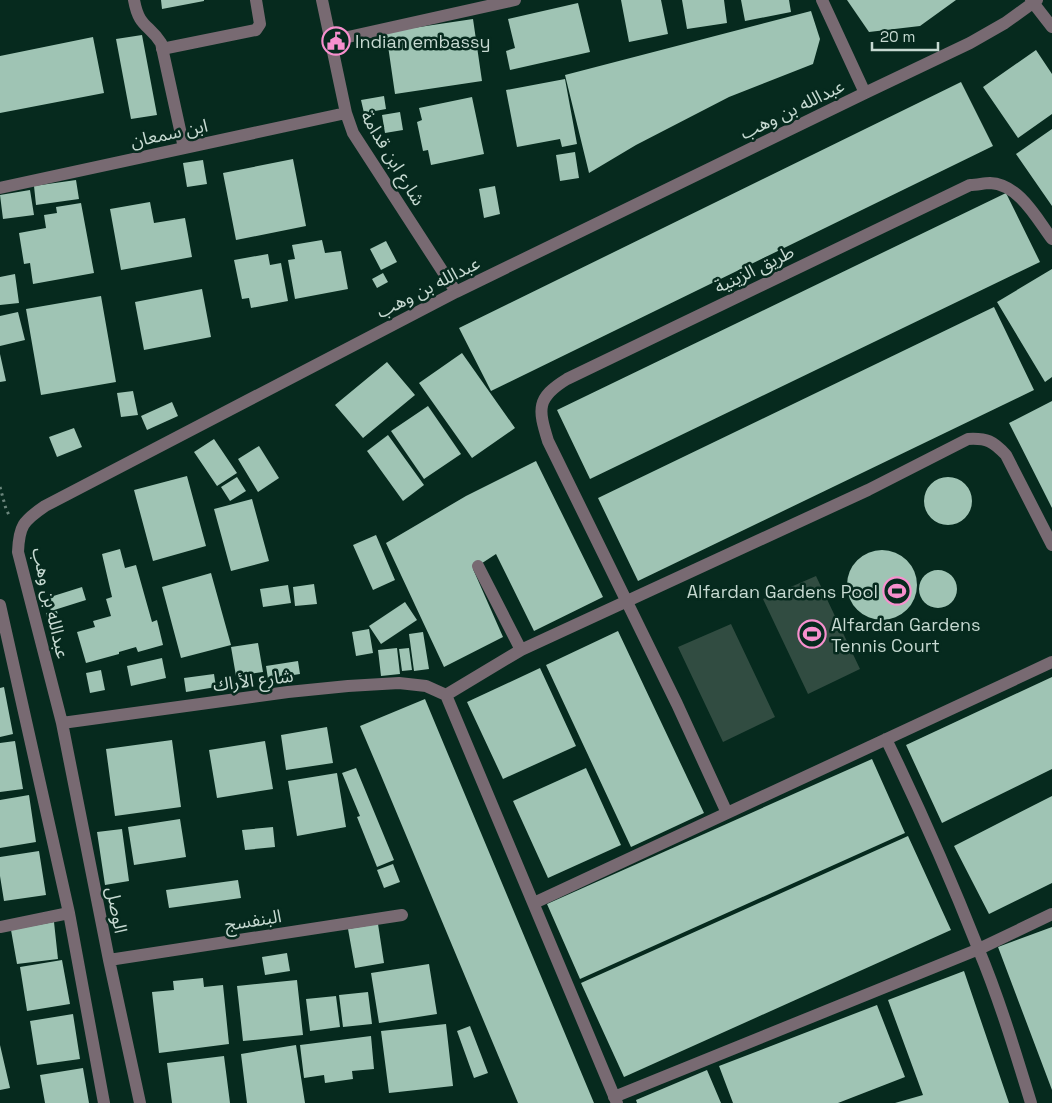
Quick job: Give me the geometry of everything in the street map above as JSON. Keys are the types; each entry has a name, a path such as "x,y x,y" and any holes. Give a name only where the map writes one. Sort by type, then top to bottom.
{"street":[{"path":"134,0 142,23 158,38 184,148"},
{"path":"162,50 256,30 260,24 256,0"},
{"name":"شارع ابن قدامة","path":"322,0 346,113 358,141 456,292"},
{"path":"330,41 516,0"},
{"path":"822,0 865,93"},
{"path":"1034,1 1052,27"},
{"name":"عبدالله بن وهب","path":"62,723 18,552 19,533 28,518 45,506 456,292 970,43 1006,23 1034,1"},
{"name":"ابن سمعان","path":"0,188 346,113"},
{"name":"طريق الزينية","path":"625,602 548,441 542,422 541,404 551,388 970,185 992,183 1009,189 1025,202 1052,239"},
{"path":"1052,545 1006,455 996,444 983,438 968,439 868,490 521,650 446,695 616,1100 979,949 1052,914"},
{"path":"478,566 521,650"},
{"path":"625,602 676,704 727,813"},
{"path":"0,605 3,636 69,912 104,1103"},
{"path":"534,903 1052,662"},
{"name":"شارع الأراك","path":"62,723 288,692 356,686 400,683 426,686 446,695"},
{"name":"الوصل","path":"62,723 140,1103"},
{"path":"886,738 979,949 1017,1056 1031,1103"},
{"path":"0,926 69,912"},
{"name":"البنفسج","path":"110,960 402,915"}],"path":[{"path":"0,487 6,509 19,533"}],"green space":[{"name":"Alfardan Gardens Tennis Court","path":"816,576 860,669 808,694 763,599"},
{"path":"731,624 775,717 723,742 678,647"}],"building":[{"path":"161,0 204,0 204,1 162,9"},
{"path":"621,0 661,0 668,34 629,42"},
{"path":"682,0 724,0 727,23 687,29"},
{"path":"741,0 789,0 791,12 745,21"},
{"path":"847,0 956,0 920,26 869,32"},
{"path":"578,3 590,52 510,70 506,51 515,48 508,19"},
{"path":"811,11 820,39 813,64 729,97 636,145 589,173 565,75"},
{"path":"473,19 482,81 395,94 386,32"},
{"path":"142,35 157,115 131,119 116,39"},
{"path":"93,37 104,93 0,113 0,56"},
{"path":"1036,50 1052,74 1052,114 1018,138 983,87"},
{"path":"565,79 577,144 562,147 560,139 517,147 506,90"},
{"path":"961,82 993,146 491,391 459,328"},
{"path":"384,96 386,109 364,113 361,100"},
{"path":"472,97 484,154 431,165 428,150 423,151 417,122 422,120 419,108"},
{"path":"400,112 403,130 385,133 382,115"},
{"path":"1052,129 1052,206 1016,154"},
{"path":"575,152 579,178 560,181 556,155"},
{"path":"293,159 306,226 236,240 223,173"},
{"path":"203,160 207,184 187,187 183,163"},
{"path":"76,180 79,199 36,205 34,186"},
{"path":"495,186 500,214 484,218 479,189"},
{"path":"30,190 34,215 3,219 0,195"},
{"path":"1006,193 1040,262 590,479 557,410"},
{"path":"150,202 154,223 185,218 192,257 121,270 110,209"},
{"path":"81,203 94,273 33,284 30,263 24,264 19,233 46,228 44,215 57,213 56,207"},
{"path":"322,240 325,253 341,251 348,289 295,299 288,260 295,259 292,245"},
{"path":"386,241 397,262 381,270 370,249"},
{"path":"268,254 270,265 281,263 288,301 251,308 249,298 242,299 234,260"},
{"path":"1052,269 1052,377 1045,382 997,302"},
{"path":"383,273 388,282 377,288 372,279"},
{"path":"15,274 19,303 0,305 0,277"},
{"path":"202,289 211,337 144,350 135,302"},
{"path":"101,296 116,382 41,395 26,309"},
{"path":"994,307 1034,390 638,581 598,498"},
{"path":"18,312 25,340 0,346 0,316"},
{"path":"462,353 515,428 472,458 419,383"},
{"path":"0,354 6,381 0,382"},
{"path":"387,362 415,395 363,438 335,405"},
{"path":"133,391 138,415 121,417 117,393"},
{"path":"1052,401 1052,508 1009,423"},
{"path":"172,402 178,416 147,430 141,416"},
{"path":"428,406 461,454 424,479 391,431"},
{"path":"74,428 82,447 57,457 49,437"},
{"path":"388,435 424,485 403,501 367,451"},
{"path":"214,439 237,473 217,486 194,452"},
{"path":"259,446 279,478 258,492 238,459"},
{"path":"536,461 603,597 534,631 496,554 473,569 503,637 444,667 386,543 466,496"},
{"path":"187,476 206,546 153,561 134,490"},
{"path":"237,477 246,491 230,501 221,487"},
{"path":"948,477 957,479 965,484 970,492 972,501 970,510 965,518 957,523 948,525 939,523 931,518 926,510 924,501 926,492 931,484 939,479"},
{"path":"252,499 269,561 231,571 214,509"},
{"path":"376,535 395,580 373,590 353,545"},
{"path":"120,549 125,568 136,565 152,622 157,620 163,645 138,652 136,647 86,663 77,632 95,627 93,621 111,616 106,599 112,597 102,554"},
{"path":"882,550 901,556 911,566 917,585 911,604 901,614 882,620 863,614 853,604 847,585 853,566 863,556"},
{"path":"938,570 952,575 957,589 952,603 938,608 924,603 919,589 924,575"},
{"path":"211,573 231,645 181,658 162,587"},
{"path":"314,584 317,604 295,606 293,587"},
{"path":"288,585 291,603 263,607 260,589"},
{"path":"82,587 86,600 51,611 47,598"},
{"path":"405,602 417,620 381,644 369,626"},
{"path":"57,611 62,632 51,634 46,613"},
{"path":"369,629 373,653 356,656 352,632"},
{"path":"618,631 704,813 631,847 546,665"},
{"path":"423,632 429,669 414,671 409,634"},
{"path":"258,643 263,672 236,676 231,647"},
{"path":"397,648 400,674 381,676 378,650"},
{"path":"409,648 412,670 402,671 399,649"},
{"path":"162,658 166,678 131,686 127,666"},
{"path":"298,661 300,674 268,679 266,666"},
{"path":"540,668 576,746 503,779 467,702"},
{"path":"101,670 105,690 90,693 86,673"},
{"path":"214,674 216,687 186,692 184,678"},
{"path":"1052,677 1052,769 942,823 906,745"},
{"path":"4,687 13,734 0,737 0,688"},
{"path":"425,699 594,1103 518,1103 360,726"},
{"path":"327,727 333,763 286,770 281,735"},
{"path":"172,740 181,807 115,816 106,749"},
{"path":"15,741 23,789 0,792 0,743"},
{"path":"265,741 273,789 217,798 209,750"},
{"path":"872,759 905,833 580,979 547,904"},
{"path":"356,768 394,860 377,867 357,817 360,816 342,773"},
{"path":"586,768 621,845 548,878 513,801"},
{"path":"337,773 346,827 297,836 288,781"},
{"path":"29,795 36,842 0,848 0,800"},
{"path":"1052,796 1052,883 989,914 954,846"},
{"path":"180,819 186,857 134,865 128,827"},
{"path":"273,827 275,847 245,850 242,830"},
{"path":"122,829 129,881 105,885 97,832"},
{"path":"908,836 951,930 624,1077 581,983"},
{"path":"39,851 46,895 4,901 0,876 0,857"},
{"path":"393,864 400,882 384,888 377,870"},
{"path":"238,880 241,898 169,908 166,890"},
{"path":"54,922 58,959 17,964 11,930"},
{"path":"378,924 384,963 355,968 348,929"},
{"path":"1052,927 1052,1090 998,947"},
{"path":"287,953 290,971 265,975 262,957"},
{"path":"62,960 70,1004 27,1011 20,967"},
{"path":"429,964 437,1014 379,1023 371,973"},
{"path":"964,971 1009,1103 895,1103 923,1095 888,1000"},
{"path":"203,978 204,987 223,985 229,1044 159,1053 152,992 174,990 173,981"},
{"path":"297,980 303,1035 243,1041 237,986"},
{"path":"368,992 372,1024 343,1027 339,995"},
{"path":"336,996 340,1027 310,1031 306,999"},
{"path":"877,1005 905,1077 838,1103 733,1103 719,1066"},
{"path":"73,1014 80,1059 37,1065 30,1021"},
{"path":"446,1024 453,1086 389,1093 381,1031"},
{"path":"470,1026 488,1073 474,1078 457,1031"},
{"path":"371,1036 374,1069 352,1071 353,1079 325,1083 324,1075 304,1078 300,1045"},
{"path":"0,1045 10,1088 0,1090"},
{"path":"296,1045 305,1103 247,1103 241,1054"},
{"path":"224,1056 230,1103 172,1103 167,1063"},
{"path":"83,1068 89,1103 45,1103 40,1075"},
{"path":"707,1070 721,1103 637,1103 636,1100"}],"place":[{"name":"Indian embassy","path":"336,41"},
{"name":"Alfardan Gardens Pool","path":"897,591"},
{"name":"Alfardan Gardens Tennis Court","path":"812,634"}]}
